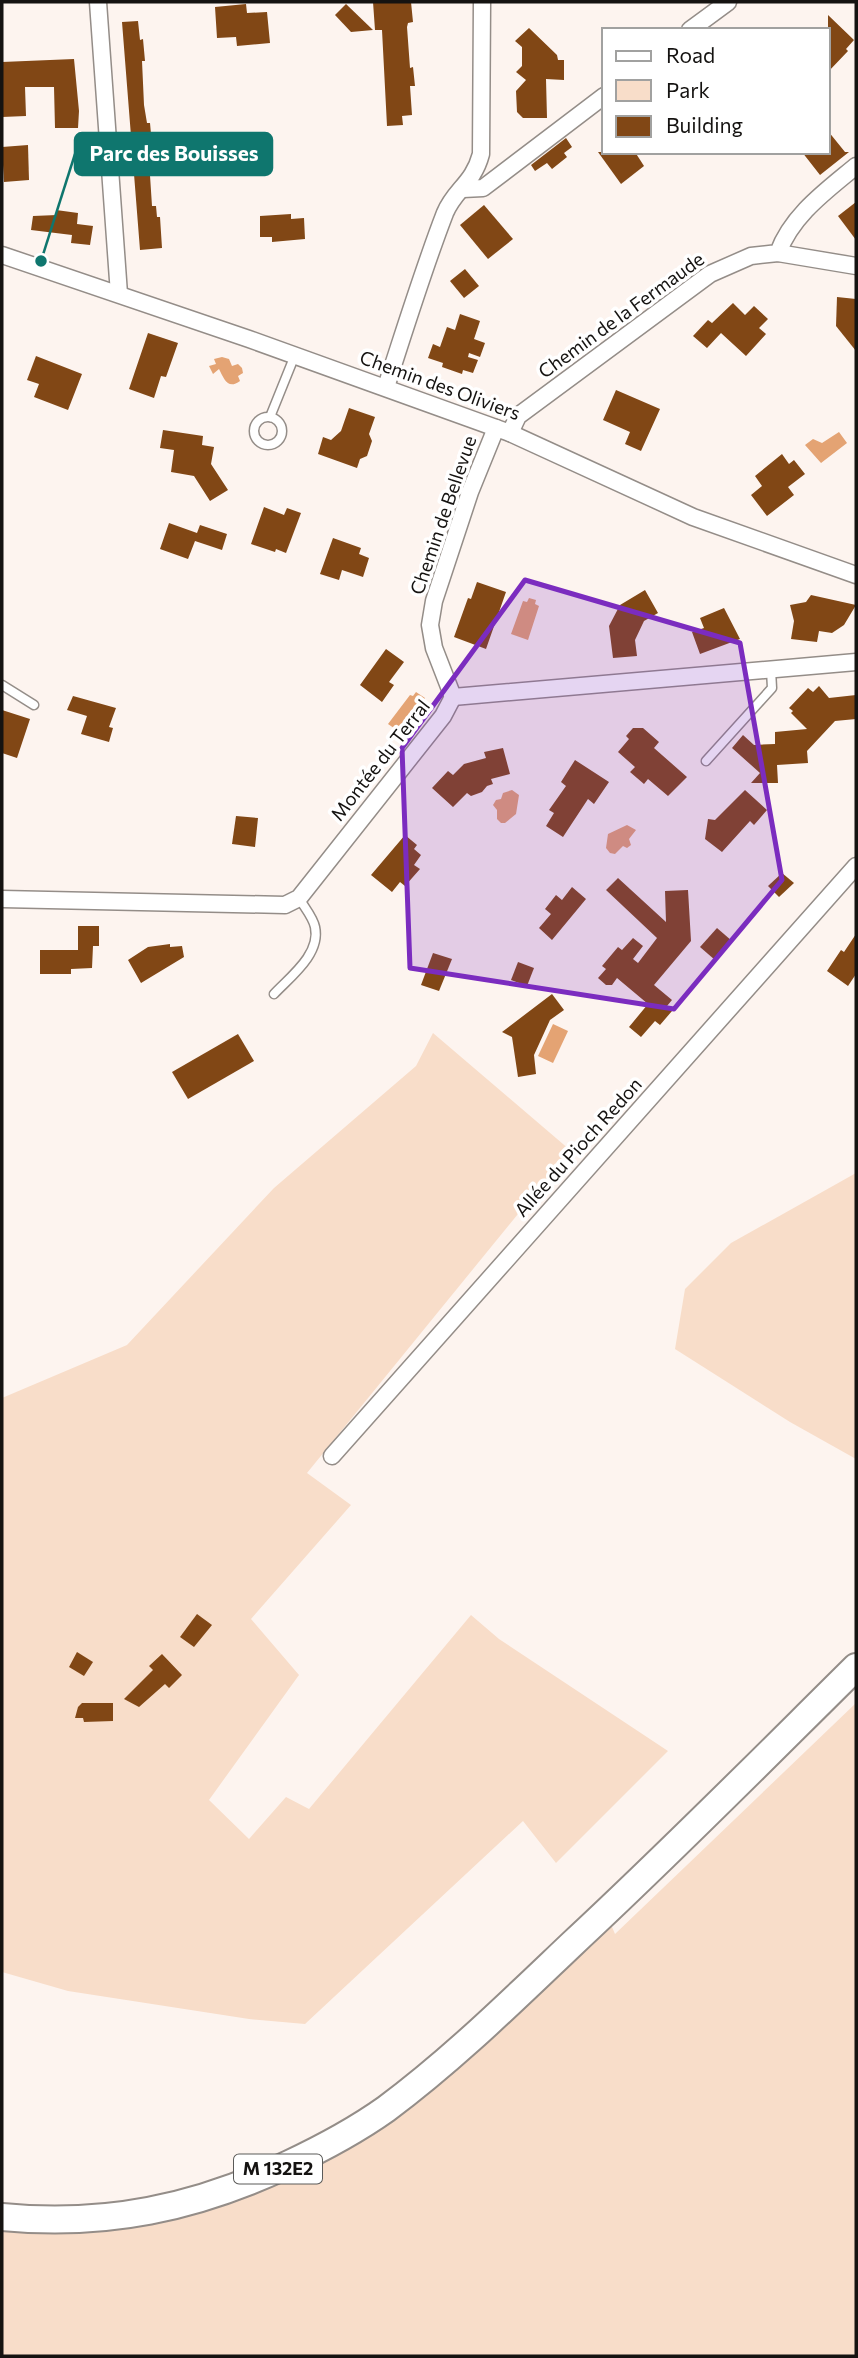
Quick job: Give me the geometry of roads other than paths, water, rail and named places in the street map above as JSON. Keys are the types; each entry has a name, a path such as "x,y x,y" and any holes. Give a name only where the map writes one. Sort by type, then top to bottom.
{"main road":[{"name":"M 132E2","path":"2,2217 41,2221 84,2220 136,2214 184,2204 240,2186 346,2135 437,2069 508,2005 647,1875 856,1667"}],"street":[{"path":"98,2 119,295"},
{"path":"386,387 446,210 477,168 481,154 482,2"},
{"path":"694,28 728,2"},
{"path":"463,189 483,188 602,98"},
{"path":"778,253 784,236 811,204 856,166"},
{"name":"Chemin de la Fermaude","path":"503,430 518,416 710,274 751,256 778,253 856,266"},
{"name":"Chemin des Oliviers","path":"2,255 295,355 503,430 693,517 856,575"},
{"name":"Chemin de Bellevue","path":"453,697 434,648 430,625 434,601 462,516 503,430"},
{"name":"Montée du Terral","path":"299,898 443,716 453,697 856,662"},
{"name":"Allée du Pioch Redon","path":"332,1456 856,866"},
{"path":"2,899 285,905 299,898"}],"lane":[{"path":"270,417 295,355"},
{"path":"706,761 772,688 771,670"},
{"path":"2,685 34,705"},
{"path":"274,994 302,964 315,943 315,925 299,898"}],"place":[{"name":"Parc des Bouisses","path":"41,261"}]}
